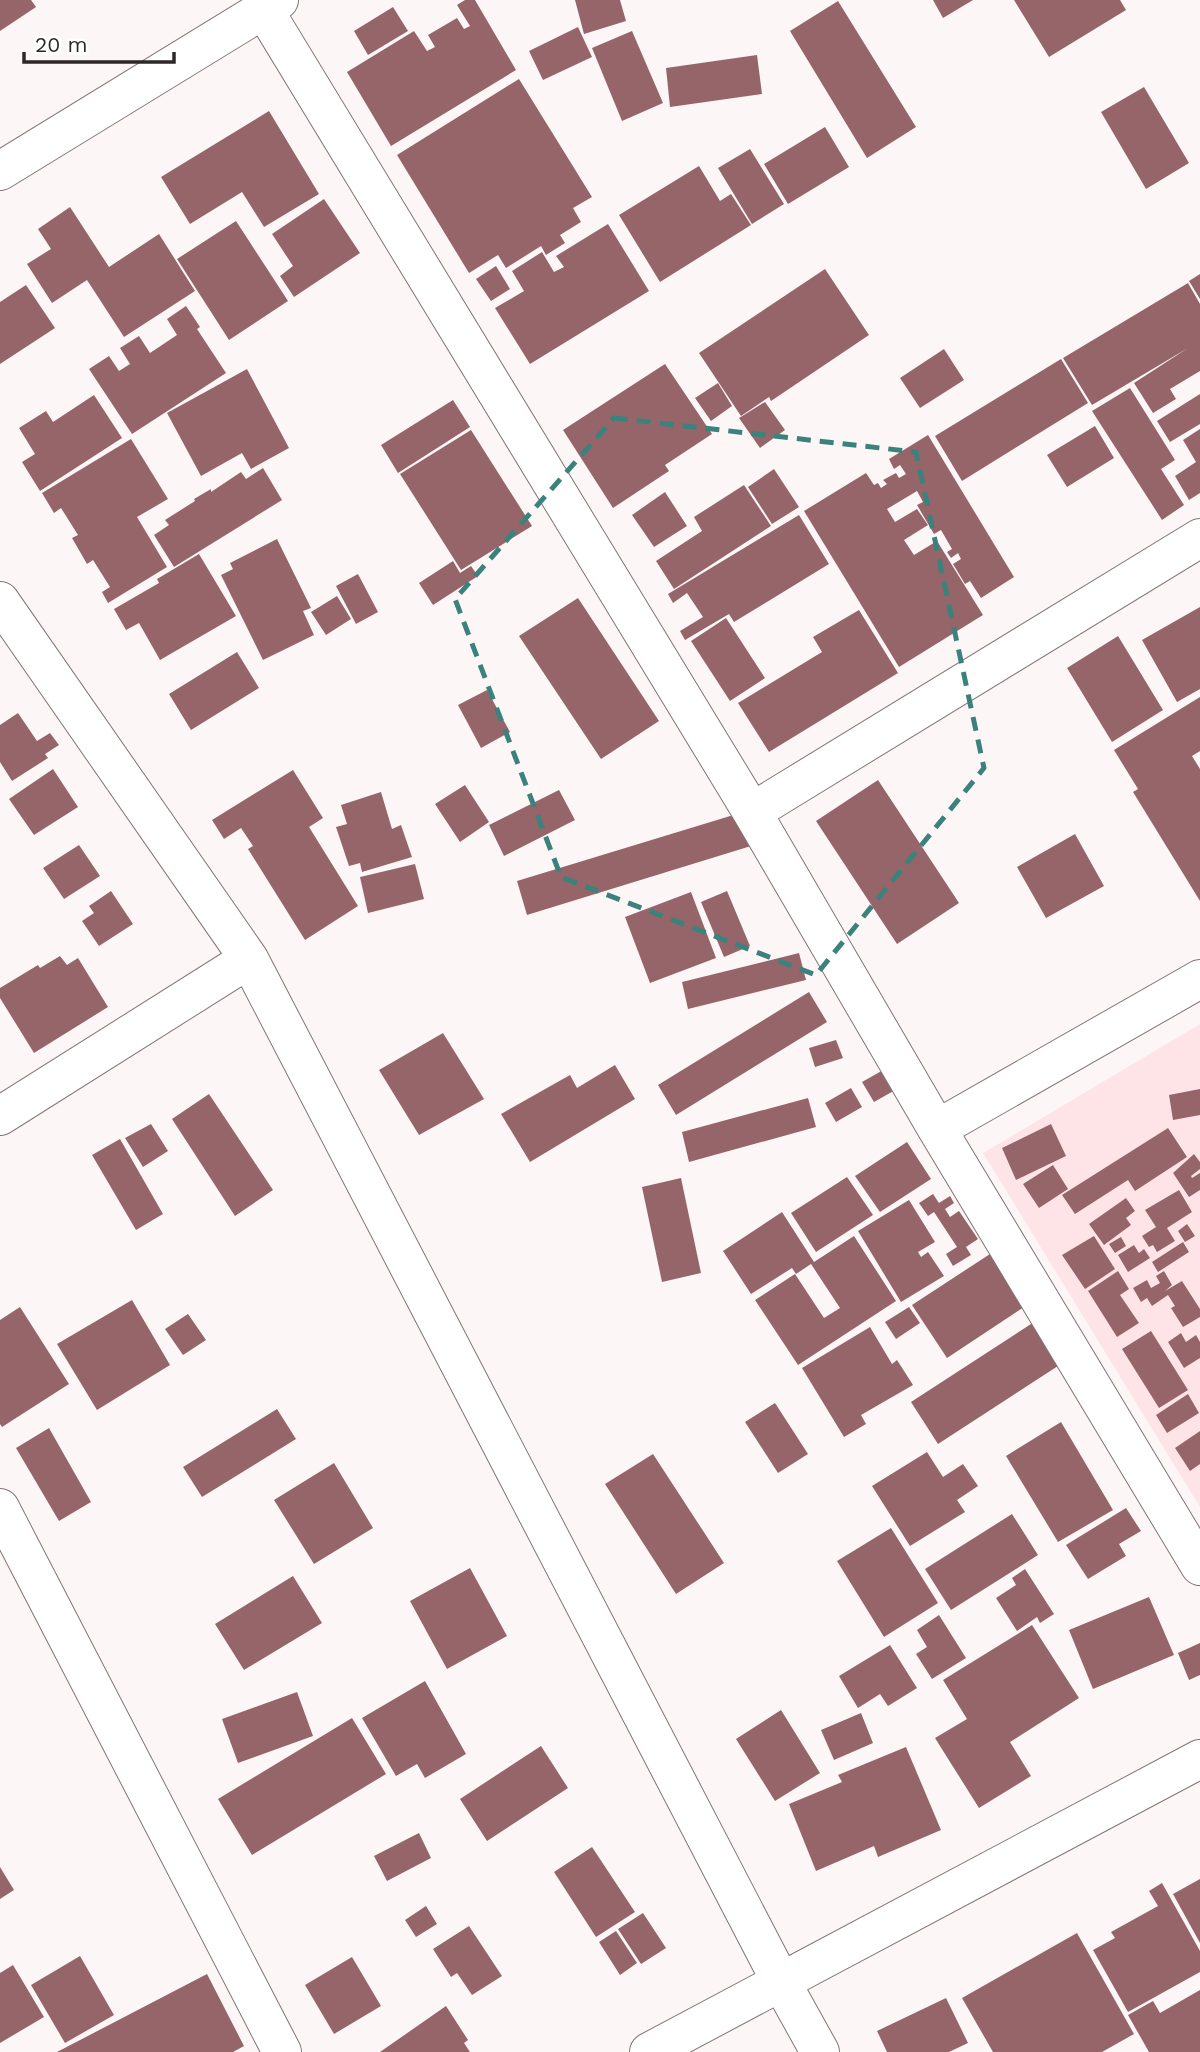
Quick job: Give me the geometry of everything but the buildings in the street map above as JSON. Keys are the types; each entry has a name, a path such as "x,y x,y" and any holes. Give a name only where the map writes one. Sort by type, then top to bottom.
{"street":[{"path":"0,171 271,5 752,812 937,1129 1200,1566"},
{"path":"752,812 1200,538"},
{"path":"0,601 249,959 780,1980 820,2052"},
{"path":"0,1116 249,959"},
{"path":"937,1129 1200,979"},
{"path":"0,1508 282,2052"},
{"path":"649,2052 1200,1759"}],"highlighted area":[{"path":"614,418 916,452 984,768 816,975 561,877 455,599"}],"shaded area":[{"path":"1200,1024 1200,1507 983,1153"}]}
